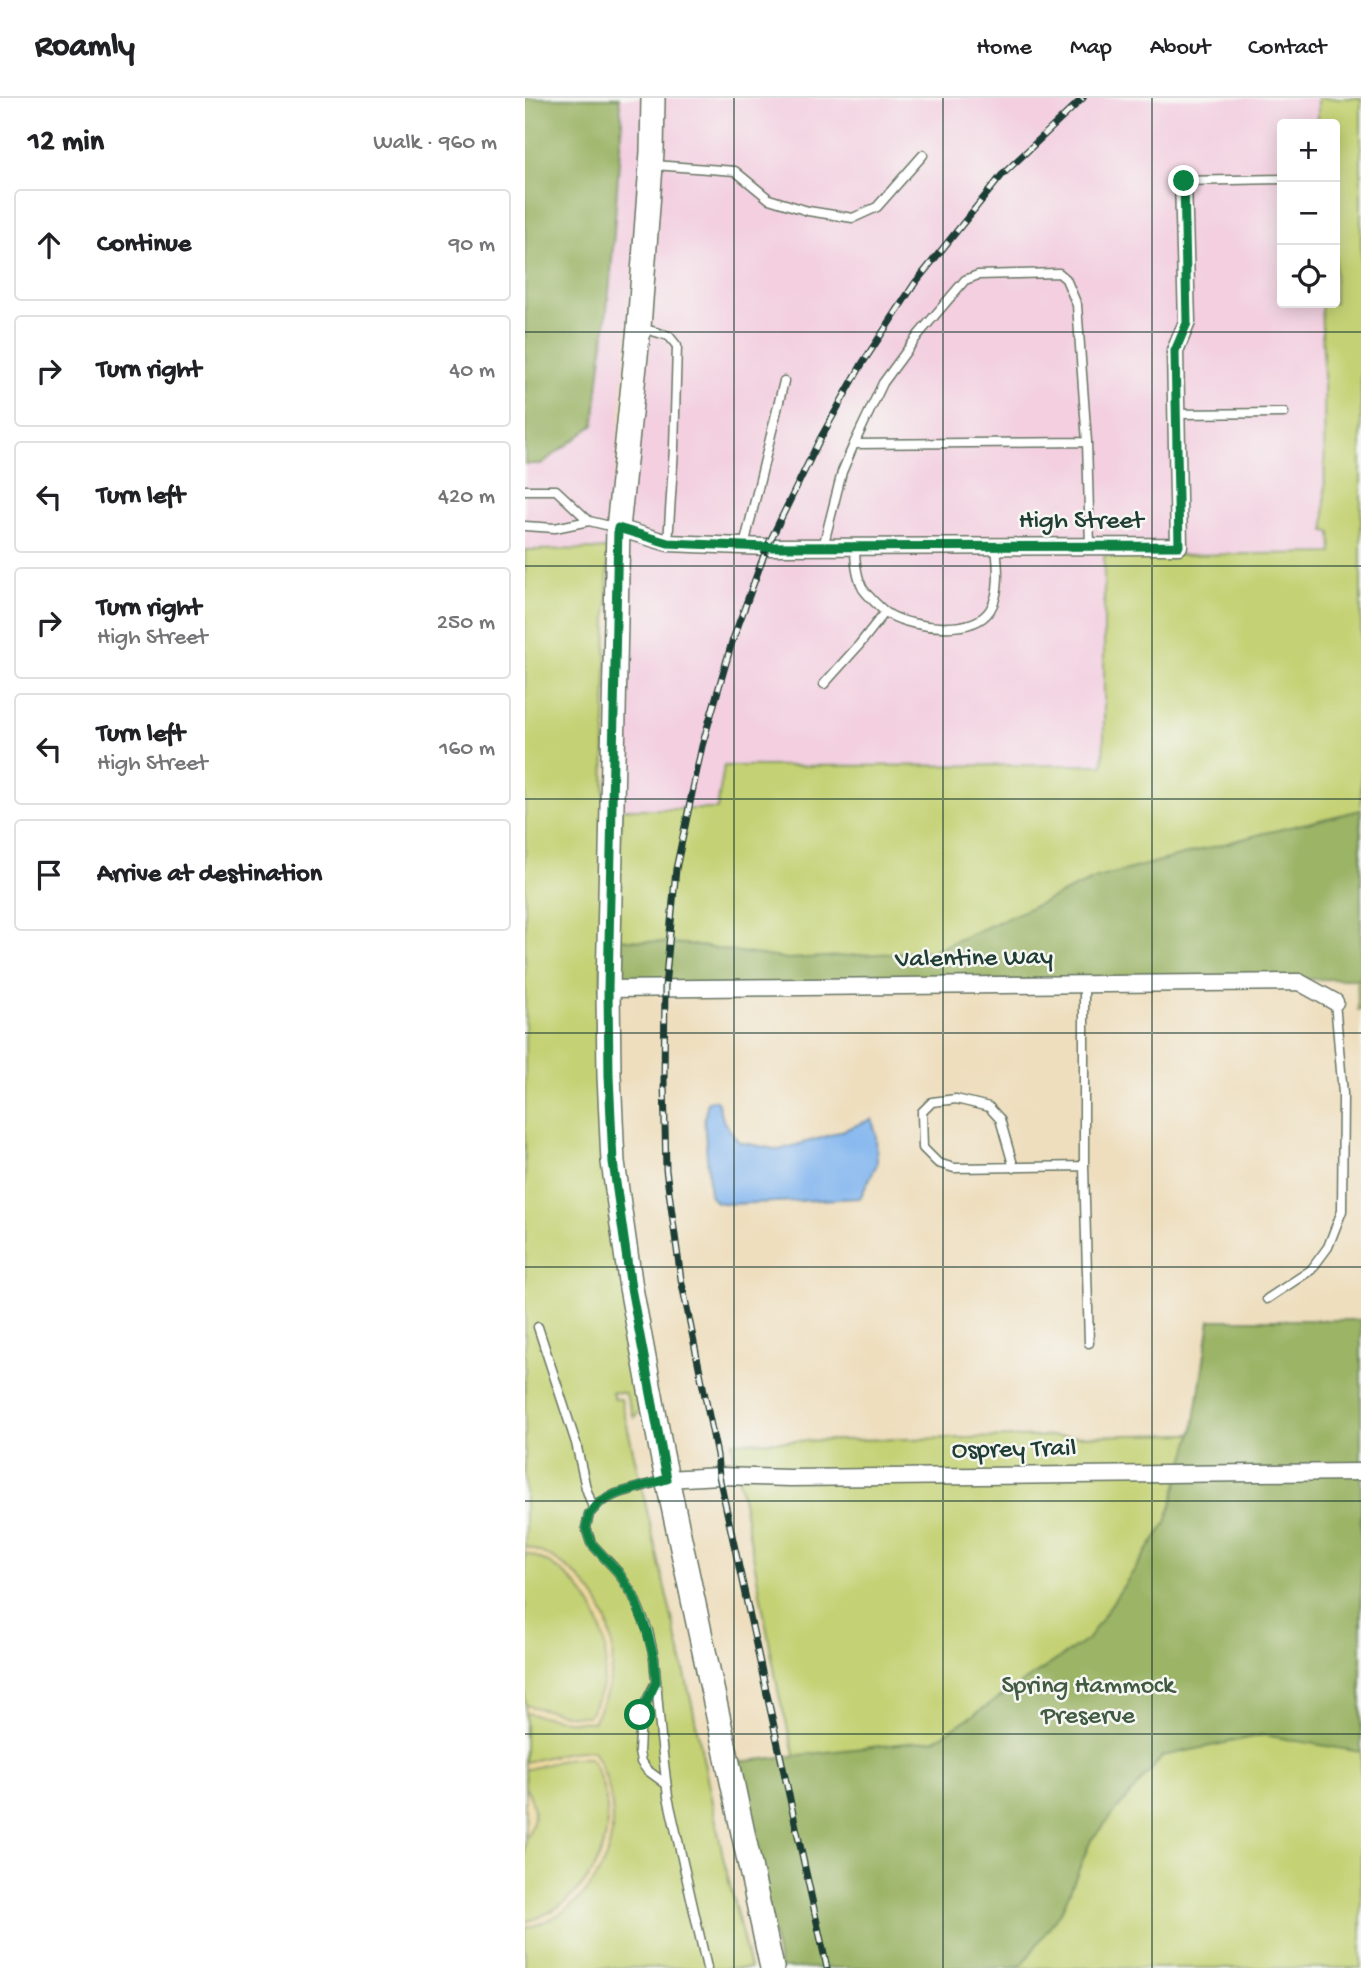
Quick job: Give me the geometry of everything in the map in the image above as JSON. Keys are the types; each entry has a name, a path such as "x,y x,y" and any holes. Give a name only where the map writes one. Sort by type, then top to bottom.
{"main road":[{"path":"653,98 639,327 618,528 608,989 613,1162 631,1288 667,1479 772,1968"}],"street":[{"name":"High Street","path":"618,528 668,543 744,546 1179,546 1175,351 1187,323 1184,181"},
{"name":"Valentine Way","path":"608,989 1299,982 1335,1002"},
{"name":"Osprey Trail","path":"667,1479 719,1476 803,1478 1361,1472"}],"lane":[{"path":"651,165 735,172 769,199 808,211 853,218 877,207 923,155"},
{"path":"1184,181 1277,178"},
{"path":"823,547 842,472 883,383 919,334 965,280 978,275 1059,273 1066,279 1077,305 1087,442 1090,546"},
{"path":"639,327 669,336 677,346 668,543"},
{"path":"744,546 785,381"},
{"path":"1177,414 1285,413"},
{"path":"854,444 1087,442"},
{"path":"525,491 556,490 589,521"},
{"path":"525,526 555,528 589,521 618,528"},
{"path":"855,547 855,564 863,589 888,615 920,625 955,628 982,620 991,609 996,593 996,547"},
{"path":"824,684 885,612"},
{"path":"1084,983 1084,1166 1089,1343"},
{"path":"1267,1299 1311,1270 1328,1247 1342,1211 1343,1094 1335,1002"},
{"path":"1014,1168 1000,1119 989,1107 956,1099 933,1102 922,1112 923,1148 938,1163 954,1168 1014,1168 1084,1166"},
{"path":"538,1327 576,1443 593,1508"},
{"path":"667,1479 616,1494 600,1502 593,1508 587,1521 587,1535 618,1572 638,1603 652,1649 670,1810 707,1968"},
{"path":"656,1682 641,1712 639,1752 641,1762 647,1770 666,1784"}],"shaded area":[{"path":"619,98 645,98 644,151 608,549 525,550 525,464 542,464 611,274 622,119"},
{"path":"661,98 1318,98 1318,119 1277,119 1277,308 1321,308 1333,563 1101,808 620,809 624,542"}],"green space":[{"path":"525,98 619,98 622,119 611,274 594,425 541,464 525,464"},
{"path":"1318,98 1361,98 1361,1010 1358,1010 1357,966 708,970 708,947 617,939 621,809 717,809 724,766 1103,765 1104,556 1332,553 1331,532 1325,531 1321,308 1340,308 1340,119 1318,119"},
{"path":"608,549 601,989 644,1403 634,1418 625,1393 612,1392 614,1399 621,1399 750,1968 525,1968 525,550"},
{"path":"1361,810 1361,979 1069,980 616,988 617,939 684,944 788,959 933,951 1097,878"},
{"path":"1210,1320 1361,1320 1361,1752 1263,1735 1163,1756 1091,1840 1063,1908 1023,1964 1015,1968 780,1968 737,1762 935,1740 1087,1640 1166,1523 1194,1427"},
{"name":"Spring Hammock Preserve","path":"1361,1431 1361,1968 844,1968 827,1880 779,1695 732,1442"}],"sand":[{"path":"525,1546 545,1554 580,1579 603,1613 610,1632 613,1653 611,1676 593,1722 567,1721 525,1713 525,1705 568,1715 588,1716 600,1693 605,1668 604,1643 598,1620 586,1598 570,1578 549,1563 525,1553"},
{"path":"593,1750 606,1777 612,1805 612,1832 606,1858 594,1881 577,1902 553,1917 525,1928 525,1922 550,1912 571,1897 588,1878 600,1856 606,1833 607,1808 602,1783 590,1758 570,1758 525,1770 525,1762 569,1752"},
{"path":"525,1787 534,1813 532,1826 525,1839"}],"water":[{"path":"708,1101 717,1101 724,1122 739,1142 779,1150 831,1135 872,1119 876,1135 877,1164 860,1198 731,1204 716,1202 710,1195 704,1119"}],"railway":[{"path":"827,1968 719,1476 681,1279 666,1170 665,987 676,869 702,746 732,642 767,547 820,439 862,364 915,283 1002,175 1083,98"}],"route":[{"path":"640,1715 656,1682 654,1658 642,1612 618,1572 591,1543 586,1528 589,1514 600,1502 616,1494 667,1479 631,1288 613,1162 608,989 618,528 668,543 767,547 1179,546 1175,351 1187,323 1184,181"}]}
